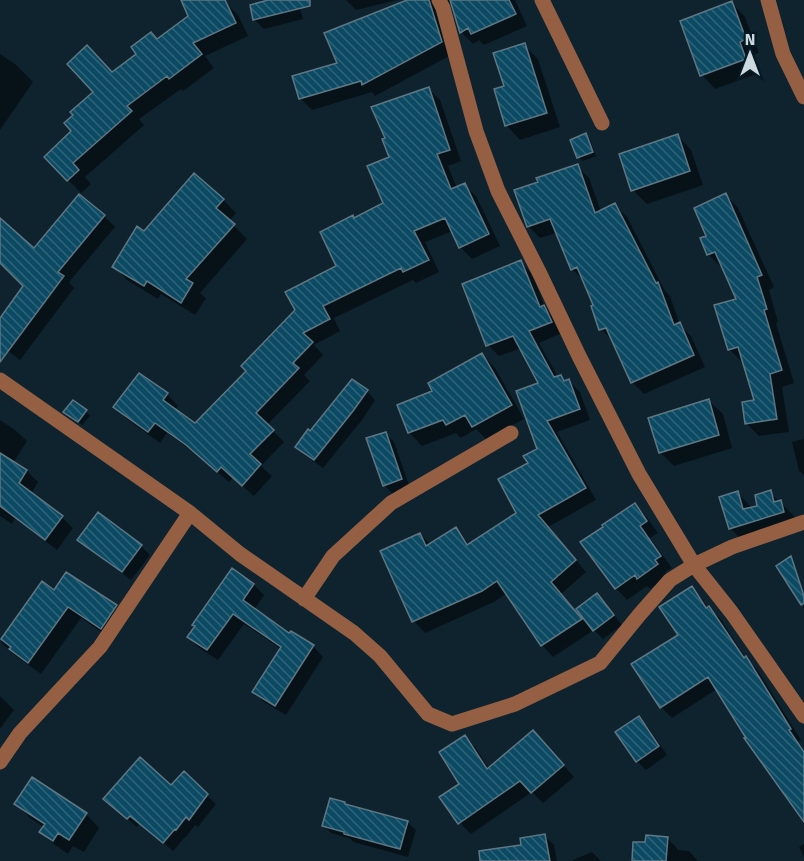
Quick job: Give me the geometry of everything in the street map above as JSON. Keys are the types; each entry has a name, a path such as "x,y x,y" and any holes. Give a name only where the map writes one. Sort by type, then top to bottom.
{"street":[{"path":"439,0 476,131 498,191 639,474 694,565 732,613 804,716"},
{"path":"542,0 602,123"},
{"path":"768,0 783,54 804,97"},
{"path":"0,380 190,513 240,554 354,633 380,656 428,714 452,724 514,704 600,663 670,580 694,565 732,547 804,522"},
{"path":"304,599 333,556 391,503 512,433"},
{"path":"0,762 20,733 100,647 190,513"}],"building":[{"path":"181,0 225,0 236,23 193,43 202,54 169,79 167,76 127,106 132,111 73,163 79,170 67,181 44,157 71,131 64,123 73,115 70,112 93,92 67,64 87,45 112,72 136,54 131,47 151,32 157,39 188,16"},
{"path":"268,0 310,0 310,6 253,20 250,5"},
{"path":"407,0 429,0 442,42 362,85 361,81 299,99 292,76 337,63 324,33"},
{"path":"450,0 509,0 516,14 471,34 468,28 460,33"},
{"path":"732,1 746,39 740,42 746,59 700,76 680,21"},
{"path":"525,43 547,113 505,126 494,89 504,86 493,53"},
{"path":"429,87 450,150 437,154 451,189 465,183 489,234 459,248 445,218 414,231 429,260 403,272 401,268 323,306 330,319 303,333 313,342 293,363 299,368 256,413 274,430 250,454 261,464 242,486 221,467 217,472 186,445 155,423 148,432 113,407 139,373 168,393 163,400 195,423 246,371 241,366 295,310 285,292 336,266 320,232 383,203 367,166 389,157 382,139 385,138 371,107"},
{"path":"586,133 593,152 577,158 570,140"},
{"path":"678,134 690,171 631,191 619,154"},
{"path":"578,164 595,213 615,203 656,283 658,282 674,325 680,322 694,355 631,383 606,328 599,330 591,306 593,305 577,267 571,270 550,219 527,227 514,190 538,182 536,178"},
{"path":"194,173 224,199 216,208 235,224 186,279 193,283 181,303 147,281 144,286 112,267 137,226 144,231"},
{"path":"726,193 762,275 757,277 767,309 764,310 782,370 770,374 777,419 745,424 742,402 754,400 738,347 728,350 714,305 736,299 715,252 707,255 700,238 706,236 694,208"},
{"path":"79,194 105,215 58,272 64,276 0,362 0,318 23,286 0,263 0,218 34,248"},
{"path":"521,260 540,307 544,305 552,322 529,331 554,377 561,375 564,381 569,379 580,409 547,421 586,488 538,515 576,560 551,582 582,619 541,646 497,581 482,591 412,622 380,551 420,533 426,546 456,527 467,545 516,513 498,479 528,463 523,456 537,449 516,391 538,383 513,336 486,346 462,284"},
{"path":"482,353 512,405 472,427 465,415 446,425 443,420 408,433 397,405 432,391 428,383"},
{"path":"352,379 368,390 314,460 295,447"},
{"path":"709,399 719,435 659,453 648,418"},
{"path":"73,400 87,410 78,422 63,412"},
{"path":"386,432 402,479 383,486 366,438"},
{"path":"0,453 27,470 19,483 63,516 45,540 0,506"},
{"path":"771,490 774,502 781,500 784,512 729,529 719,497 738,491 743,509 757,506 755,495"},
{"path":"635,503 647,521 640,526 661,556 655,560 658,564 637,579 635,575 615,589 580,542"},
{"path":"98,512 142,545 122,572 77,540"},
{"path":"791,556 804,596 804,603 801,605 776,566"},
{"path":"232,568 254,584 243,600 289,633 291,631 314,645 275,706 252,692 281,647 233,614 207,650 187,637 195,626 192,625"},
{"path":"66,572 117,605 101,629 68,607 28,663 9,649 11,647 1,639 42,581 54,590"},
{"path":"692,586 706,608 709,606 744,658 746,656 804,752 804,822 744,738 746,738 708,677 660,708 631,664 678,635 659,607"},
{"path":"597,593 614,615 593,631 576,609"},
{"path":"639,716 659,746 636,762 615,732"},
{"path":"533,730 564,765 531,793 520,781 458,824 439,797 459,784 439,752 465,735 487,769"},
{"path":"140,757 171,785 184,771 208,794 189,820 186,817 163,843 130,816 127,819 103,799"},
{"path":"32,777 87,813 69,840 58,833 53,841 39,832 45,824 14,804"},
{"path":"330,798 408,821 400,849 322,826"},
{"path":"545,834 550,861 480,861 479,851 521,845 520,838"},
{"path":"646,835 668,837 666,861 632,861 633,842 645,842"}]}
